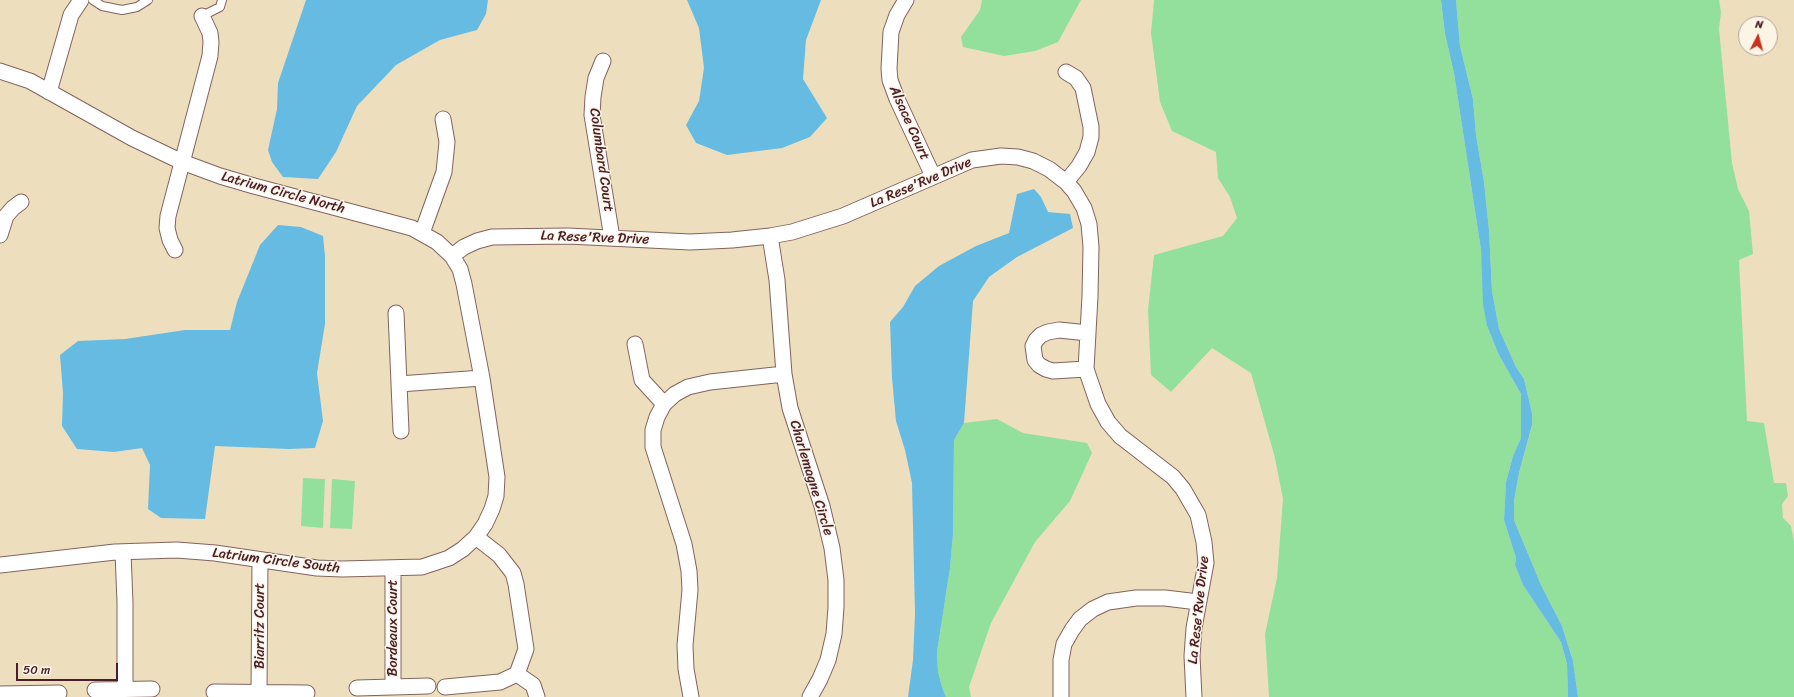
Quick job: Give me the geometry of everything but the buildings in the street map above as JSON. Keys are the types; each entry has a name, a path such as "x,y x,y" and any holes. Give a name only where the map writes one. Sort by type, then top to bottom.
{"street":[{"path":"49,92 71,15 81,0"},
{"name":"Alsace Court","path":"906,0 897,15 891,32 889,69 897,99 933,176"},
{"path":"175,250 168,234 168,216 210,56 210,33 202,16"},
{"name":"Columbard Court","path":"603,61 596,78 592,97 592,115 612,238"},
{"name":"Latrium Circle North","path":"0,71 30,81 132,138 182,162 226,178 412,228 437,242 452,256 460,269 482,378"},
{"path":"1066,72 1076,78 1083,88 1091,127 1091,137 1087,152 1079,166 1066,182"},
{"path":"422,233 444,172 447,147 444,119"},
{"name":"La Rese'Rve Drive","path":"452,256 464,247 492,237 553,236 690,242 770,236 792,232 843,216 972,160 1001,156 1018,157 1033,161 1049,169 1066,182 1074,191 1084,208 1089,224 1091,247 1086,370 1098,404 1108,422 1128,443 1173,478 1184,489 1195,507 1204,542 1206,563 1198,602 1192,656 1194,697"},
{"path":"0,235 6,216 12,208 21,202"},
{"name":"Charlemagne Circle","path":"770,236 777,280 784,374 790,408 822,506 832,548 836,580 834,634 828,660 810,697"},
{"path":"396,313 401,430"},
{"path":"1086,370 1053,371 1046,369 1039,365 1035,360 1033,346 1041,335 1048,332 1059,330 1088,333"},
{"path":"635,344 642,380 664,404"},
{"path":"691,697 686,669 685,645 690,590 689,572 684,544 653,447 655,423 664,404 675,394 695,386 710,382 784,374"},
{"path":"399,384 482,378"},
{"name":"Latrium Circle South","path":"0,565 123,552 177,550 215,553 317,568 422,567 450,558 476,537 492,510 496,496 497,477 482,378"},
{"path":"445,687 500,682 517,674 526,649 516,584 507,563 499,554 476,537"},
{"path":"123,552 125,603 125,690"},
{"name":"Biarritz Court","path":"259,692 260,560"},
{"name":"Bordeaux Court","path":"393,568 393,687"},
{"path":"1061,697 1061,660 1064,644 1080,619 1093,609 1108,602 1136,598 1165,598 1198,602"},
{"path":"517,674 534,685 537,697"},
{"name":"Bordeaux Court","path":"357,688 428,686"},
{"path":"95,690 152,689"},
{"path":"214,692 307,692"},
{"path":"0,694 59,693"}],"lane":[{"path":"93,0 102,6 122,10 138,7 148,0"},
{"path":"202,16 220,7 222,0"}],"green space":[{"path":"982,0 1081,0 1058,42 1035,51 1004,56 963,47 961,37 980,10"},
{"path":"1154,0 1441,0 1445,34 1454,73 1481,250 1487,326 1499,355 1521,394 1521,438 1513,456 1506,482 1504,520 1516,558 1515,565 1523,585 1561,642 1567,664 1568,697 1269,697 1265,634 1277,578 1283,499 1275,458 1251,373 1212,348 1171,392 1151,375 1148,310 1154,255 1223,236 1237,218 1230,197 1218,178 1216,152 1172,131 1160,102 1151,33"},
{"path":"1456,0 1719,0 1721,12 1719,29 1732,163 1738,189 1749,211 1753,254 1739,260 1747,421 1764,423 1774,483 1786,483 1788,496 1782,504 1783,518 1791,526 1794,542 1794,697 1578,697 1573,661 1562,626 1541,585 1514,520 1514,501 1519,473 1532,426 1532,413 1524,379 1516,367 1499,329 1492,291 1489,230 1484,182 1476,135 1473,99 1460,46"},
{"path":"997,419 1023,433 1087,443 1092,453 1070,501 1035,542 991,623 969,687 971,697 946,697 938,672 937,652 950,568 953,534 954,440 964,423"},
{"path":"303,478 325,479 323,528 301,526"},
{"path":"332,479 355,481 352,529 330,528"}],"water":[{"path":"306,0 488,0 486,14 477,30 440,40 396,65 357,106 336,152 318,179 283,177 272,162 268,150 277,109 278,83"},
{"path":"687,0 821,0 806,40 803,79 827,118 810,137 782,148 727,155 696,143 686,125 699,101 704,68 699,28"},
{"path":"1441,0 1456,0 1460,46 1473,99 1476,135 1484,182 1489,230 1492,291 1499,329 1516,367 1524,379 1532,413 1532,425 1519,473 1514,501 1514,520 1541,585 1562,626 1573,661 1578,697 1568,697 1567,664 1561,642 1523,585 1515,565 1516,558 1504,520 1506,482 1513,456 1521,438 1521,394 1499,355 1487,326 1483,304 1481,250 1454,73 1445,34"},
{"path":"1034,189 1041,197 1048,212 1070,214 1073,228 1017,257 989,277 973,301 964,423 954,440 953,534 950,568 937,652 938,672 946,697 908,697 913,660 915,614 912,483 905,450 896,421 892,378 890,322 903,307 915,286 939,266 976,246 1009,233 1017,194"},
{"path":"278,225 301,227 323,236 325,256 325,324 317,373 323,421 315,448 289,449 215,446 205,519 161,518 148,509 150,465 142,448 114,452 77,449 62,426 63,393 60,355 78,341 125,339 185,330 230,330 237,302 260,245"}]}
